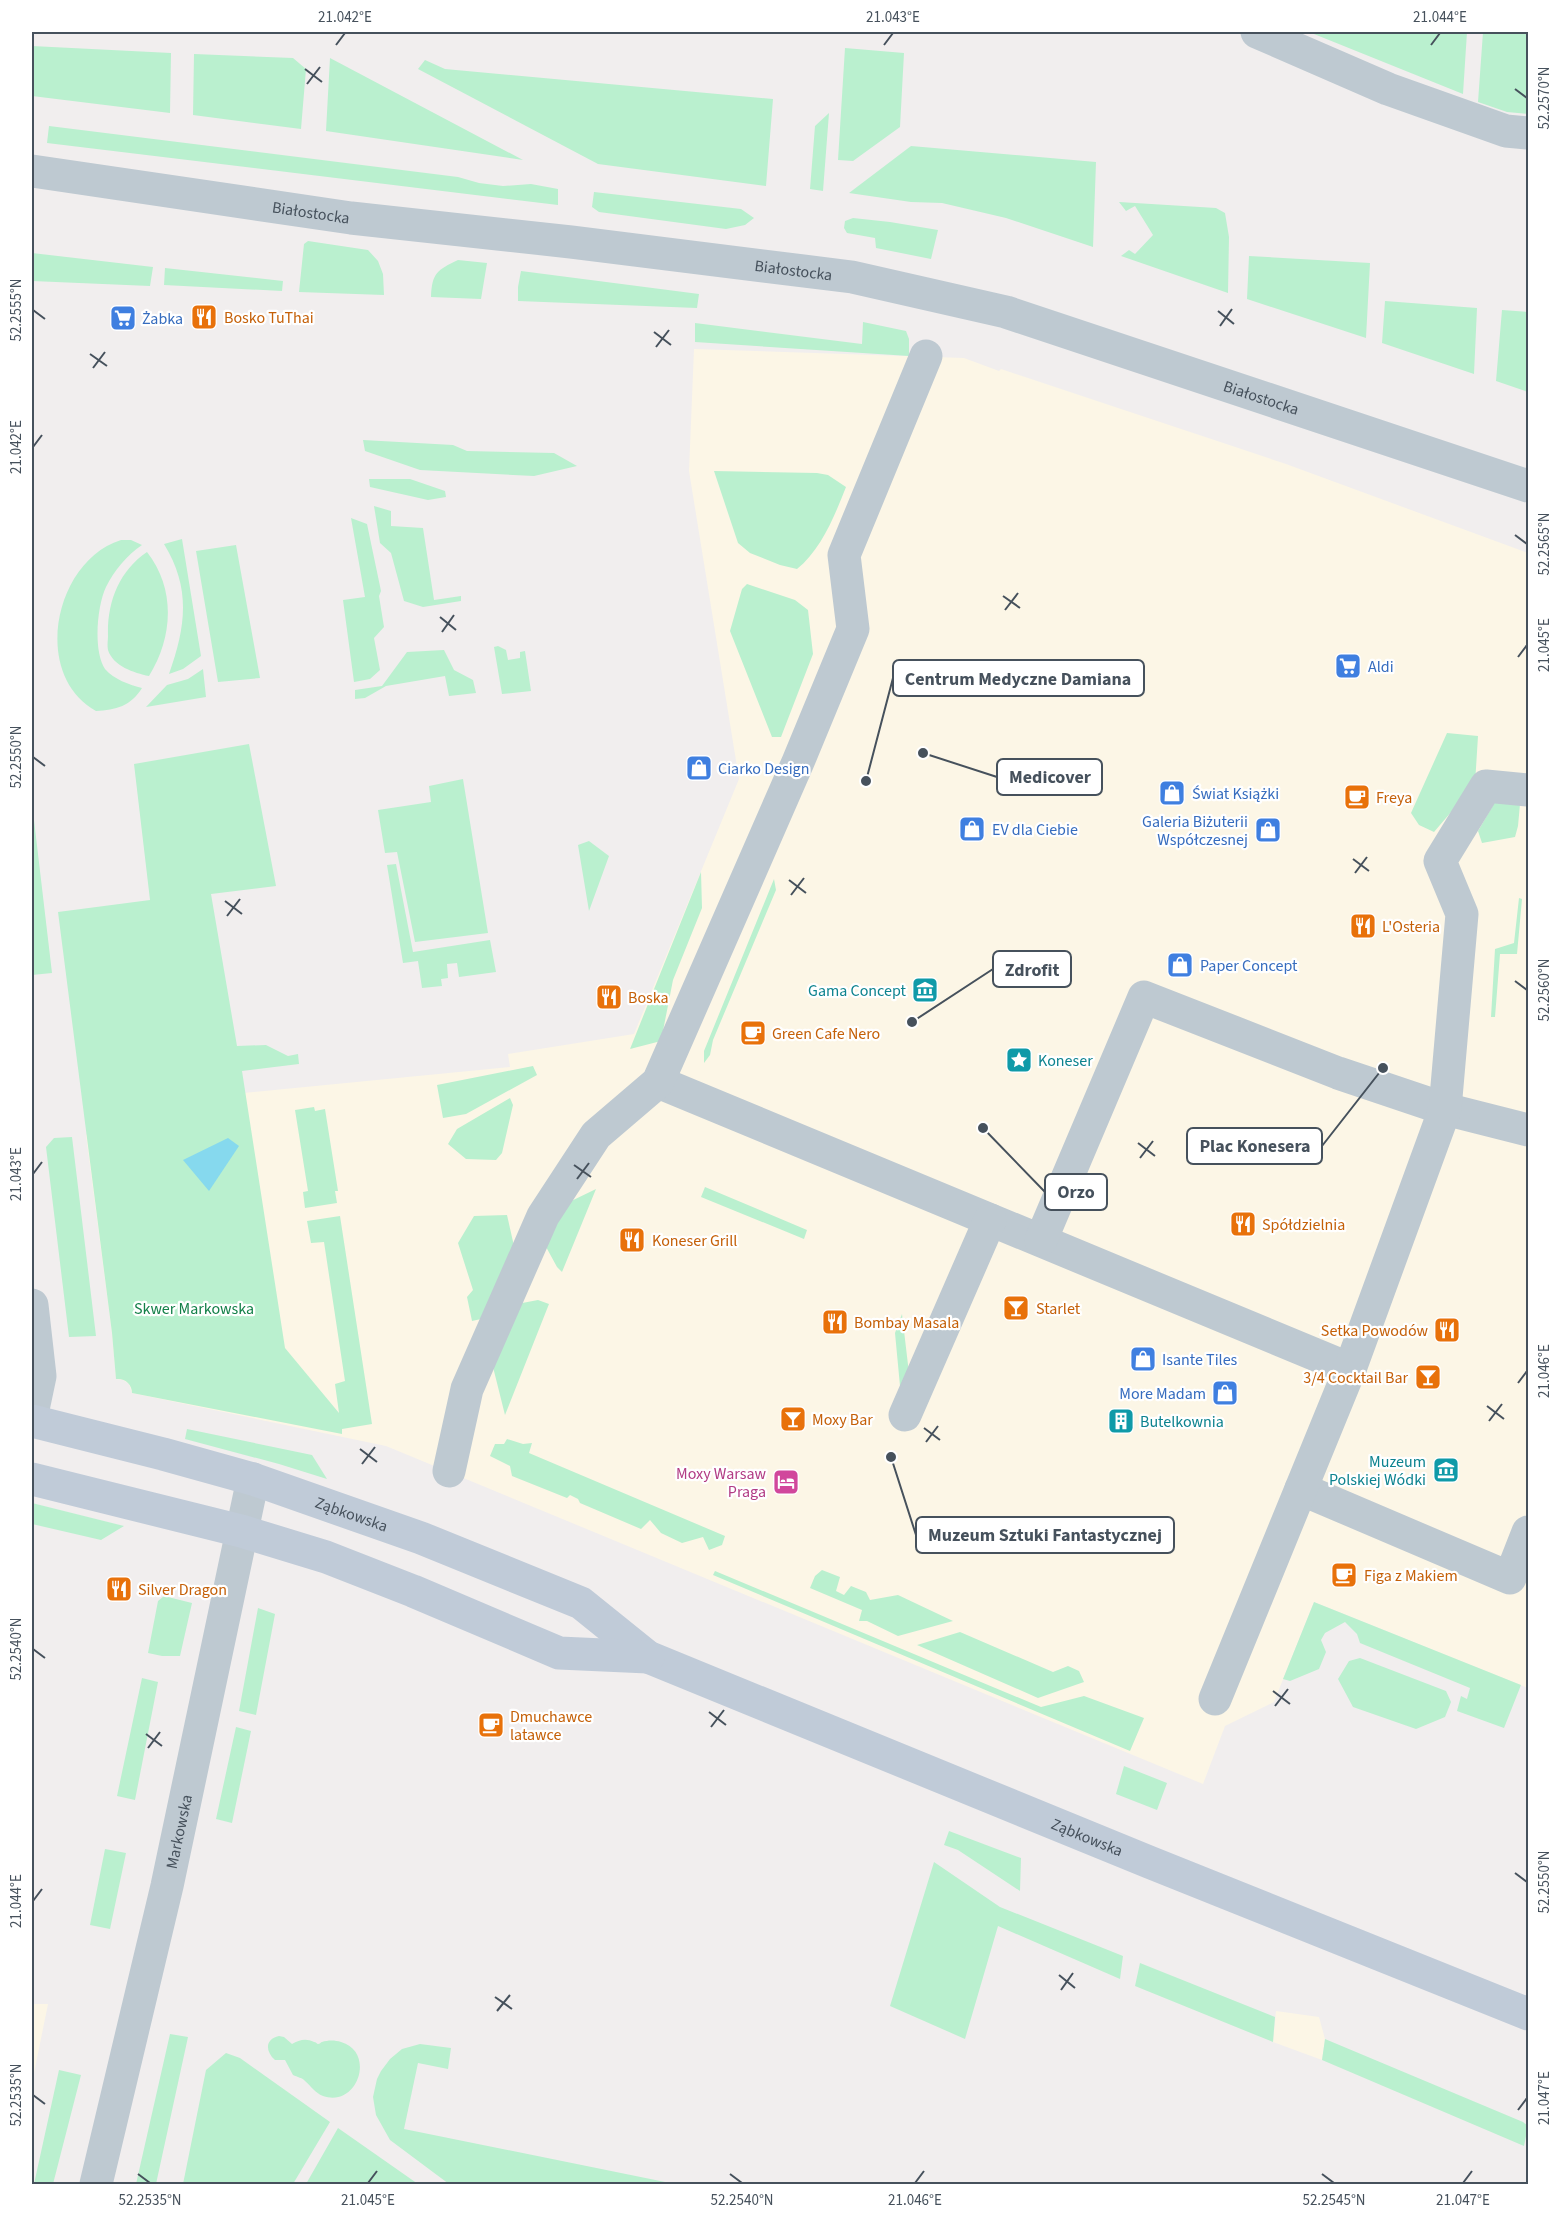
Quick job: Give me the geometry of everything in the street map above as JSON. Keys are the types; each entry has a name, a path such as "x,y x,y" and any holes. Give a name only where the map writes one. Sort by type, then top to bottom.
{"street":[{"path":"1257,32 1388,89 1506,131 1528,134"},
{"name":"Białostocka","path":"32,171 351,218 571,242 852,277 1006,312 1528,486"},
{"path":"448,1471 467,1389 543,1216 596,1135 658,1082 798,762 853,629 844,555 926,356"},
{"path":"1215,1699 1350,1369 1445,1109 1462,914 1440,861 1486,786 1528,789"},
{"path":"1041,1240 1143,996 1338,1073 1445,1109 1528,1130"},
{"path":"658,1082 1350,1369"},
{"path":"905,1415 990,1220"},
{"path":"32,1305 40,1376 32,1414"},
{"name":"Ząbkowska","path":"32,1421 253,1479 421,1538 581,1603 648,1656 1528,2014"},
{"name":"Ząbkowska","path":"32,1479 241,1531 326,1557 559,1653 648,1656"},
{"name":"Markowska","path":"96,2184 167,1886 253,1479"},
{"path":"1301,1489 1510,1578 1528,1532"}],"shaded area":[{"name":"Koneser","path":"694,349 964,358 1286,464 1528,553 1528,1688 1314,1602 1274,1702 1225,1726 1203,1784 386,1446 132,1393 129,1384 116,1379 86,1135 150,1102 510,1067 508,1054 634,1034 739,779 689,471"},
{"path":"32,2004 48,2004 32,2083"},
{"path":"1276,2011 1319,2017 1325,2039 1322,2060 1273,2042"}],"green space":[{"path":"1309,32 1467,32 1463,94"},
{"path":"1483,32 1528,32 1528,114 1507,112 1478,102"},
{"path":"32,46 171,53 170,113 32,96"},
{"path":"845,48 904,53 900,127 853,161 838,160"},
{"path":"194,54 293,58 306,69 301,129 193,115"},
{"path":"330,58 523,160 326,131"},
{"path":"425,60 445,69 773,99 766,186 598,164 418,69"},
{"path":"829,113 823,191 810,189 815,126"},
{"path":"49,126 458,177 503,186 531,184 558,189 558,205 47,143"},
{"path":"911,146 1096,162 1093,247 1006,218 942,203 911,202 849,193"},
{"path":"594,192 741,209 754,218 745,225 726,229 599,212 592,207"},
{"path":"1119,202 1216,208 1225,213 1229,237 1228,293 1121,256 1129,250 1135,254 1153,235 1135,206 1126,211"},
{"path":"853,218 938,230 931,259 876,248 875,238 847,233 844,228 845,221"},
{"path":"308,241 368,250 378,261 383,274 384,295 299,292 304,244"},
{"path":"32,253 153,267 150,286 32,281"},
{"path":"1249,256 1370,263 1366,338 1247,299"},
{"path":"458,260 487,263 481,299 431,297 434,277 440,270"},
{"path":"165,268 283,281 282,291 164,285"},
{"path":"521,271 699,294 697,308 518,301"},
{"path":"1385,301 1477,308 1474,374 1382,343"},
{"path":"1502,310 1528,312 1528,392 1496,381"},
{"path":"863,322 906,331 909,339 909,356 695,342 695,323 862,344"},
{"path":"363,440 453,445 467,451 554,453 577,466 534,476 420,470 365,451"},
{"path":"714,471 817,473 828,475 846,487 820,542 797,569 750,553 738,543"},
{"path":"369,479 410,479 445,491 446,497 428,500 370,487"},
{"path":"374,506 391,511 391,526 423,528 434,600 461,596 461,601 423,607 404,601 391,553 380,543"},
{"path":"351,518 367,524 381,591 379,596 384,627 374,638 380,670 370,679 354,682 343,600 365,597"},
{"path":"182,539 201,656 183,669 169,674 179,640 183,607 179,576 164,544"},
{"path":"121,540 131,540 142,545 121,564 106,587 100,605 99,651 101,661 108,673 142,688 133,699 122,706 96,711 76,694 63,672 58,647 59,620 67,594 80,571 98,552"},
{"path":"236,545 260,678 218,682 196,551"},
{"path":"147,552 163,582 168,613 163,645 149,676 131,671 119,664 108,650 108,623 117,588 129,568"},
{"path":"747,584 795,600 808,610 813,654 781,737 772,737 730,631 742,589"},
{"path":"498,646 506,650 508,660 520,658 520,652 525,651 531,691 502,694 494,647"},
{"path":"444,650 454,670 473,680 476,693 449,696 445,676 386,686 365,698 355,699 355,690 382,686 407,652"},
{"path":"203,669 206,697 146,707 167,685 188,679"},
{"path":"1447,733 1478,736 1475,784 1434,832 1419,825 1411,813"},
{"name":"Skwer Markowska","path":"249,744 276,886 211,894 237,1046 266,1045 288,1056 298,1054 299,1064 242,1071 285,1348 339,1413 335,1384 345,1381 324,1242 311,1243 307,1221 340,1216 372,1424 342,1429 342,1434 132,1393 127,1382 116,1379 58,912 150,900 134,764"},
{"path":"463,779 488,933 415,942 397,852 385,853 378,810 431,802 429,786"},
{"path":"1521,793 1515,837 1482,843 1478,831 1495,802"},
{"path":"32,803 52,973 32,975"},
{"path":"589,841 609,856 589,911 578,845"},
{"path":"396,864 413,952 490,940 496,972 459,977 457,963 447,964 448,978 441,979 442,986 422,988 418,961 403,963 387,865"},
{"path":"701,872 702,908 673,980 661,1041 630,1049"},
{"path":"774,879 776,890 713,1040 710,1055 704,1063 704,1051"},
{"path":"1519,898 1522,899 1517,954 1500,954 1495,1017 1491,1017 1495,949 1514,943"},
{"path":"533,1066 537,1075 466,1114 443,1118 437,1085"},
{"path":"510,1098 513,1105 502,1153 496,1160 466,1159 448,1144 457,1129"},
{"path":"314,1107 315,1111 325,1109 338,1191 335,1191 337,1203 305,1208 303,1192 308,1191 295,1110"},
{"path":"72,1137 96,1336 69,1337 46,1147 54,1138"},
{"path":"705,1187 807,1230 804,1239 701,1197"},
{"path":"596,1189 562,1272 545,1245 563,1205"},
{"path":"507,1215 514,1246 481,1319 472,1321 467,1297 473,1290 458,1243 474,1216"},
{"path":"538,1300 549,1304 505,1415 493,1367 517,1304"},
{"path":"902,1314 911,1390 900,1386 895,1333"},
{"path":"187,1429 312,1455 327,1479 185,1439"},
{"path":"507,1439 523,1444 532,1443 529,1453 725,1536 722,1545 709,1550 703,1537 682,1543 661,1533 650,1520 641,1529 580,1503 578,1499 570,1495 567,1498 512,1476 510,1466 490,1456 495,1444 504,1444"},
{"path":"32,1503 124,1526 101,1540 32,1524"},
{"path":"822,1570 840,1577 836,1591 844,1595 851,1586 866,1592 870,1600 898,1595 953,1621 898,1636 867,1621 859,1621 862,1610 810,1588 815,1576"},
{"path":"715,1571 1041,1707 1084,1696 1144,1718 1130,1751 713,1575"},
{"path":"164,1596 192,1603 180,1656 148,1653 158,1601"},
{"path":"1314,1602 1521,1685 1504,1728 1457,1711 1461,1696 1467,1699 1470,1688 1360,1643 1357,1634 1345,1622 1325,1633 1321,1640 1326,1652 1319,1669 1290,1681 1283,1679"},
{"path":"258,1608 275,1614 256,1715 239,1711"},
{"path":"960,1632 1053,1672 1068,1666 1079,1671 1084,1682 1038,1698 917,1645"},
{"path":"1360,1658 1446,1691 1451,1702 1445,1717 1416,1729 1353,1707 1338,1679 1349,1661"},
{"path":"142,1678 158,1682 135,1800 117,1796"},
{"path":"236,1727 251,1731 232,1823 216,1819"},
{"path":"1124,1766 1167,1783 1157,1810 1116,1794"},
{"path":"949,1831 1021,1858 1020,1891 958,1850 944,1845"},
{"path":"105,1849 126,1853 110,1929 90,1925"},
{"path":"934,1862 1000,1907 1123,1956 1120,1979 998,1926 965,2039 890,2006"},
{"path":"1140,1963 1275,2017 1273,2042 1135,1986"},
{"path":"170,2034 188,2037 156,2184 136,2184"},
{"path":"279,2036 292,2044 303,2040 318,2044 324,2041 334,2041 352,2048 358,2056 360,2067 353,2087 346,2094 335,2098 318,2093 304,2080 293,2075 285,2060 275,2060 269,2053 269,2043"},
{"path":"1325,2039 1523,2122 1528,2126 1524,2146 1322,2060"},
{"path":"420,2044 451,2048 448,2069 418,2063 404,2129 675,2184 449,2184 390,2140 376,2115 373,2097 381,2071 402,2049"},
{"path":"226,2053 240,2058 330,2122 293,2184 183,2184 206,2070"},
{"path":"59,2070 81,2075 53,2184 34,2184"},
{"path":"338,2128 418,2184 306,2184"}],"water":[{"path":"228,1138 239,1146 209,1191 183,1160"}],"place":[{"name":"Bosko TuThai","path":"204,317"},
{"name":"Żabka","path":"123,318"},
{"name":"Aldi","path":"1348,666"},
{"name":"Medicover","path":"923,753"},
{"name":"Ciarko Design","path":"699,768"},
{"name":"Centrum Medyczne Damiana","path":"866,781"},
{"name":"Świat Książki","path":"1172,793"},
{"name":"Freya","path":"1357,797"},
{"name":"EV dla Ciebie","path":"972,829"},
{"name":"Galeria Biżuterii Współczesnej","path":"1268,830"},
{"name":"L'Osteria","path":"1363,926"},
{"name":"Paper Concept","path":"1180,965"},
{"name":"Gama Concept","path":"925,990"},
{"name":"Boska","path":"609,997"},
{"name":"Zdrofit","path":"912,1022"},
{"name":"Green Cafe Nero","path":"753,1033"},
{"name":"Koneser","path":"1019,1060"},
{"name":"Plac Konesera","path":"1383,1068"},
{"name":"Orzo","path":"983,1128"},
{"name":"Spółdzielnia","path":"1243,1224"},
{"name":"Koneser Grill","path":"632,1240"},
{"name":"Starlet","path":"1016,1308"},
{"name":"Bombay Masala","path":"835,1322"},
{"name":"Setka Powodów","path":"1447,1330"},
{"name":"Isante Tiles","path":"1143,1359"},
{"name":"3/4 Cocktail Bar","path":"1428,1377"},
{"name":"More Madam","path":"1225,1393"},
{"name":"Moxy Bar","path":"793,1419"},
{"name":"Butelkownia","path":"1121,1421"},
{"name":"Muzeum Sztuki Fantastycznej","path":"891,1457"},
{"name":"Muzeum Polskiej Wódki","path":"1446,1470"},
{"name":"Moxy Warsaw Praga","path":"786,1482"},
{"name":"Figa z Makiem","path":"1344,1575"},
{"name":"Silver Dragon","path":"119,1589"},
{"name":"Dmuchawce latawce","path":"491,1725"}]}
